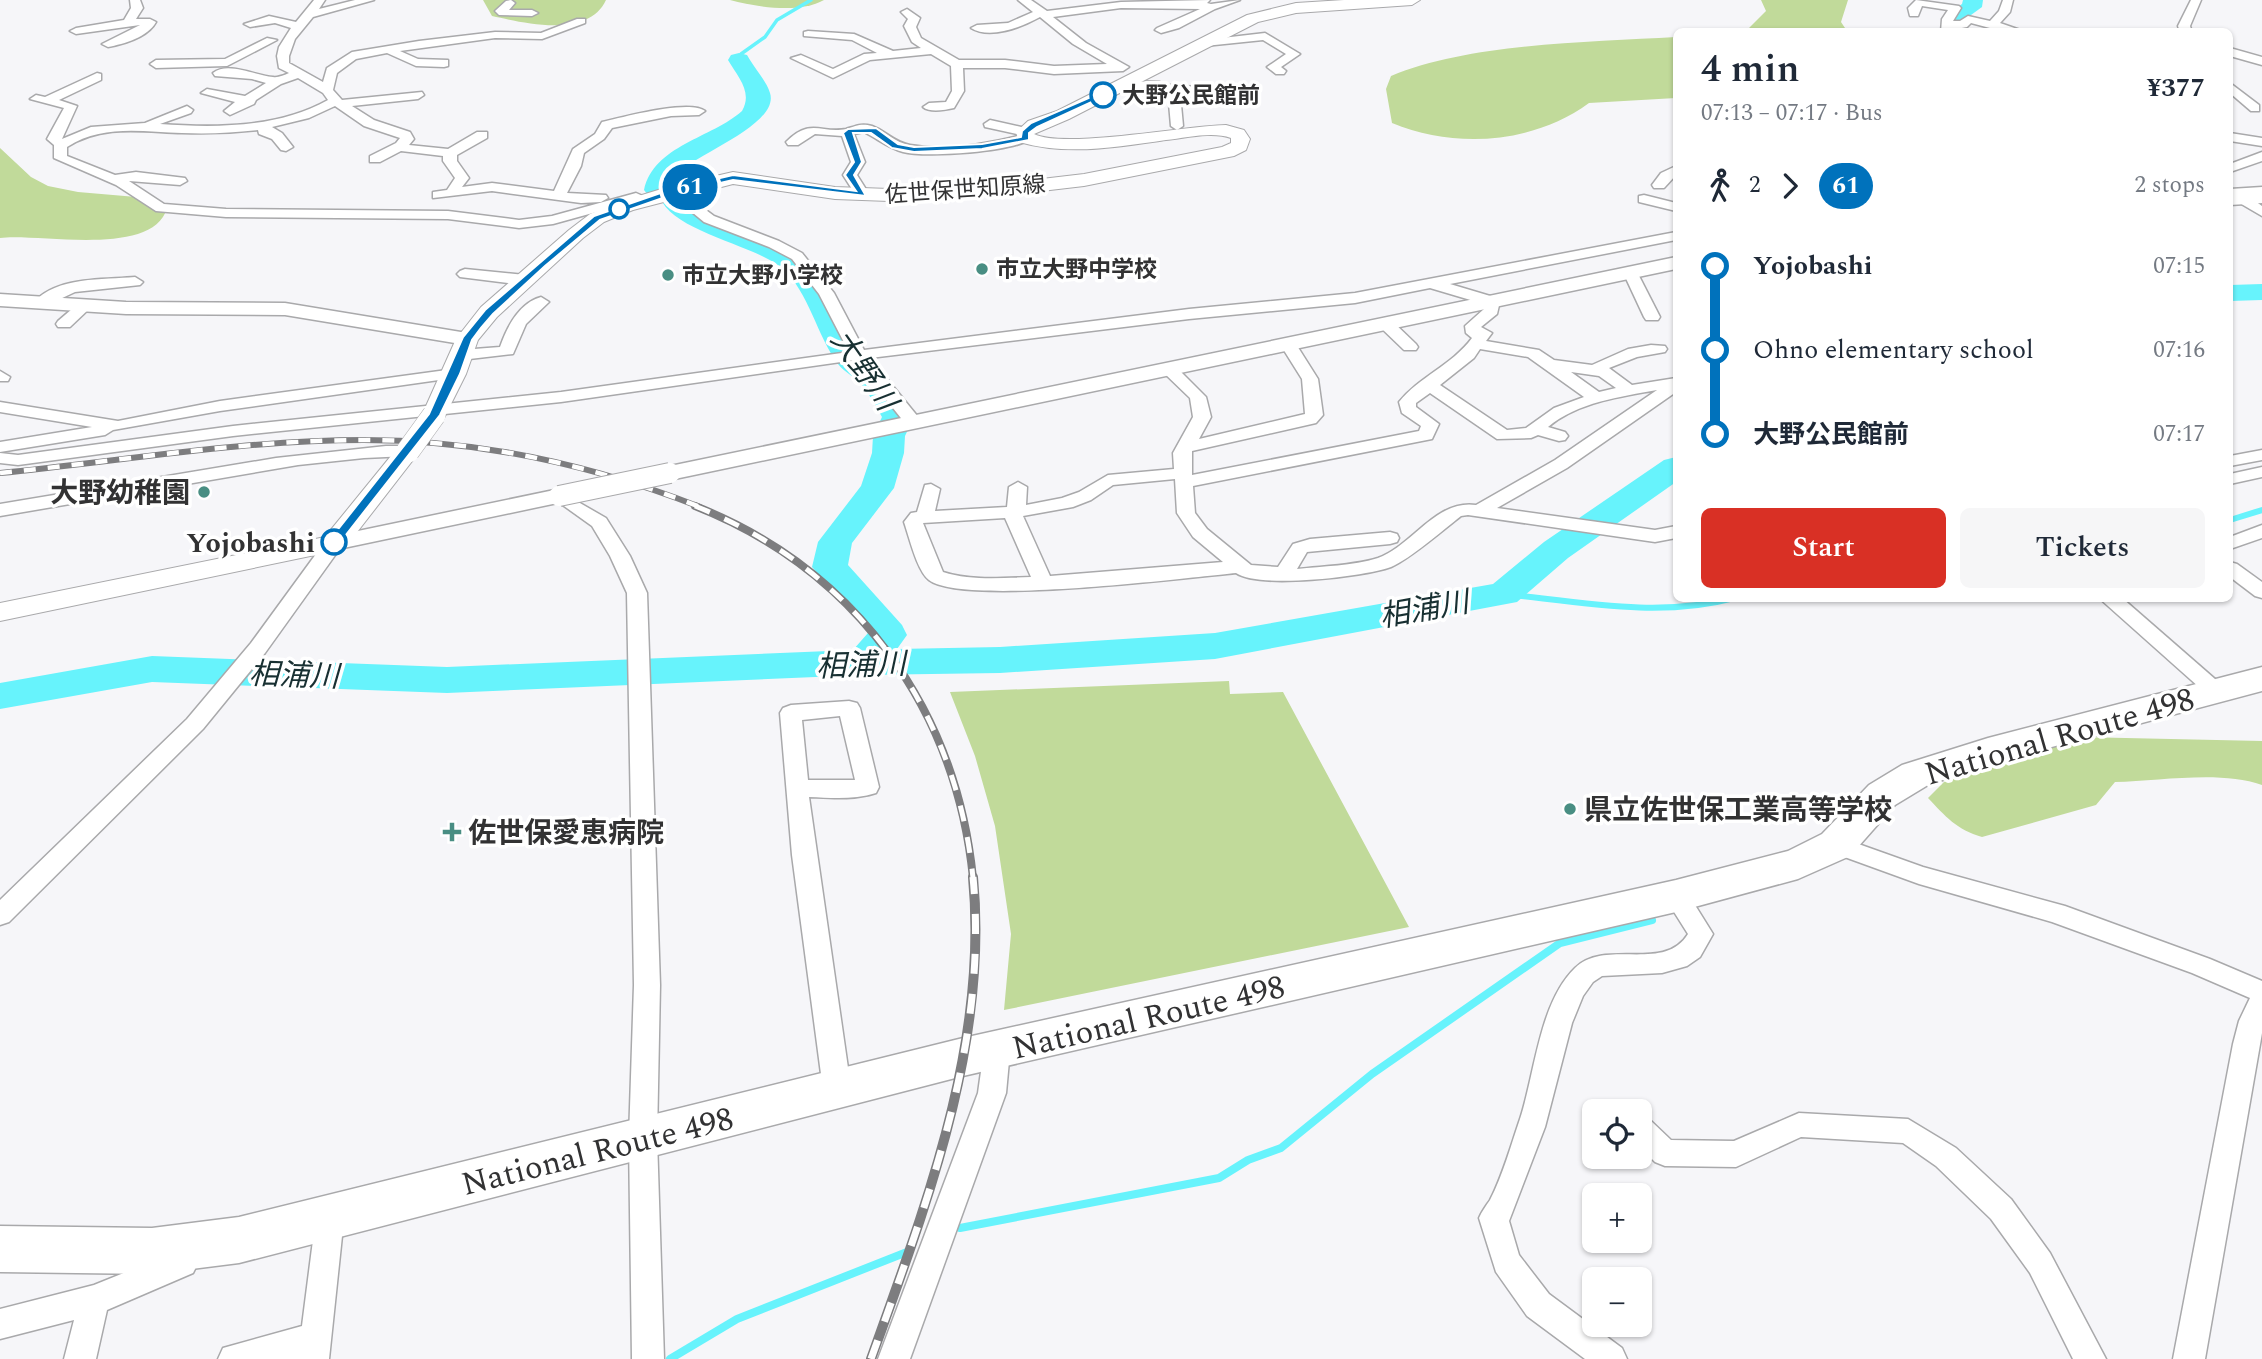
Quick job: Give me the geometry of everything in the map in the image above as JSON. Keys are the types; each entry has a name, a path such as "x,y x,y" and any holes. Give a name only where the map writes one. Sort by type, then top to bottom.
{"highway":[{"name":"National Route 498","path":"0,1249 152,1251 239,1240 997,1050 1676,896 1798,864 1836,845 1882,795 1915,775 1987,751 2262,679"}],"main road":[{"name":"佐世保世知原線","path":"334,542 408,451 435,413 461,356 489,312 597,218 640,199 733,178 890,195 1016,188 1084,180 1227,152 1239,146 1241,139 1238,134 1226,130 1211,129 1074,144 1038,144 1025,135 1034,125 1063,115 1129,76 1205,43 1253,18 1273,12 1412,0"},
{"path":"0,612 334,542"}],"street":[{"path":"130,22 137,8 135,0"},
{"path":"320,0 281,55 283,65 369,122 405,135 407,139 401,146 375,159"},
{"path":"312,14 369,0"},
{"path":"1023,0 1044,13 1080,44 1129,76"},
{"path":"977,28 1003,29 1044,13 1121,5 1204,4 1235,0"},
{"path":"1992,25 2004,12 2008,0"},
{"path":"2185,28 2196,0"},
{"path":"505,1 501,10 503,12 533,8"},
{"path":"1924,17 1920,1 1955,8 1948,25"},
{"path":"1161,30 1175,26 1204,4"},
{"path":"1118,18 1121,5"},
{"path":"907,12 915,18 910,26 911,34 957,64 1005,64 1129,76 1174,90 1248,92"},
{"path":"1924,17 1948,25 1963,24 1968,19 2004,28"},
{"path":"1913,28 1924,17"},
{"path":"250,24 289,21 296,32"},
{"path":"337,99 331,72 338,64 352,56 419,44 495,35 542,36 580,21"},
{"path":"76,31 130,22 150,22 154,25 115,43"},
{"path":"838,24 860,27 855,37"},
{"path":"156,64 184,61 227,62 268,40 296,32"},
{"path":"808,34 855,37 891,55"},
{"path":"1205,43 1265,36 1294,54"},
{"path":"797,58 832,74 868,57 934,50"},
{"path":"391,51 416,62 444,63"},
{"path":"2233,53 2262,61"},
{"path":"1264,63 1294,54"},
{"path":"1280,71 1273,66 1294,54"},
{"path":"338,64 379,64"},
{"path":"929,107 950,105 958,92 957,64"},
{"path":"219,73 253,75 275,82"},
{"path":"230,111 250,101 275,82 299,74"},
{"path":"97,78 41,100 71,106 58,151 61,158 115,179 161,208 226,213 448,215 519,223 553,220 603,204 640,199"},
{"path":"2233,89 2259,107"},
{"path":"1174,90 1177,126"},
{"path":"207,93 250,101"},
{"path":"61,137 68,139 95,128 227,129 319,111 337,99 418,95"},
{"path":"2233,108 2259,107"},
{"path":"136,128 187,110"},
{"path":"560,196 564,178 574,167 575,157 580,150 604,134 607,125 671,112 699,111"},
{"path":"267,123 264,131 277,136 286,147"},
{"path":"990,124 1025,135"},
{"path":"146,142 167,129"},
{"path":"793,142 813,130 848,133 858,129 873,130 895,146 914,150 982,146 1025,135"},
{"path":"848,133 858,162 849,175 862,194"},
{"path":"401,146 450,153 482,135"},
{"path":"2233,137 2262,142"},
{"path":"450,153 450,161 462,178 445,194 492,187 590,200 622,194 640,199"},
{"path":"2233,167 2262,156"},
{"path":"1659,185 1673,172"},
{"path":"115,179 136,176 180,181"},
{"path":"675,191 709,219 774,244 797,256 826,293 859,355 914,423"},
{"path":"2234,198 2262,191"},
{"path":"1644,198 1673,206"},
{"path":"2234,198 2262,198"},
{"path":"2234,198 2262,212"},
{"path":"0,458 18,460 233,431 435,413 859,355 1189,314 1355,298 1673,237"},
{"path":"0,915 195,724 258,648 334,542 1673,264"},
{"path":"1630,272 1652,317"},
{"path":"465,274 525,280"},
{"path":"41,303 54,293 86,284 135,282"},
{"path":"1430,284 1492,301"},
{"path":"0,300 83,306 285,309 461,356"},
{"path":"1492,301 1492,311 1473,326 1474,333 1481,338 1533,353 1598,399"},
{"path":"0,447 272,397 461,356 507,351 515,326 527,310 541,302"},
{"path":"64,324 83,306"},
{"path":"1385,323 1410,347"},
{"path":"1240,566 1042,583 961,584 936,576 913,522 918,517 925,516 1014,512 1066,503 1085,496 1108,480 1184,478 1426,435 1430,424 1408,409 1407,401 1468,355 1481,338"},
{"path":"1185,447 1310,419 1314,415 1310,379 1289,344"},
{"path":"1595,371 1603,364 1644,349 1658,349"},
{"path":"1549,364 1604,372 1630,391"},
{"path":"1170,370 1198,397 1202,417 1182,453 1186,513 1200,533 1246,571 1284,574 1340,571 1386,562 1455,512 1483,510 1655,536 1673,533"},
{"path":"1428,384 1503,435 1531,433 1541,422 1579,404 1673,382 1671,388 1561,464 1483,510"},
{"path":"0,407 118,426"},
{"path":"1535,429 1559,436"},
{"path":"0,510 96,491 304,458 381,450 408,451"},
{"path":"2233,460 2262,455"},
{"path":"2233,478 2262,472"},
{"path":"1017,487 1014,512 1042,583"},
{"path":"925,516 930,489"},
{"path":"559,496 599,522 636,593 647,985 643,1138 648,1359"},
{"path":"2233,542 2262,531"},
{"path":"1284,574 1300,548 1390,538"},
{"path":"2233,570 2262,592"},
{"path":"2114,602 2216,691"},
{"path":"796,788 804,870 837,1089"},
{"path":"1836,845 1919,874 2056,912 2201,966 2262,992"},
{"path":"1611,1359 1538,1306 1506,1262 1493,1218 1500,1210 1535,1115 1563,1010 1584,974 1597,967 1682,959 1696,947 1701,934 1676,896"},
{"path":"2189,1359 2250,1033 2262,1001"},
{"path":"894,1359 992,1093 997,1050"},
{"path":"1652,1141 1665,1153 1736,1154 1799,1125 1908,1131 1946,1157 2001,1209 2040,1263 2090,1359"},
{"path":"234,1359 314,1349 330,1217"},
{"path":"0,1324 94,1300 239,1240"},
{"path":"80,1359 94,1300"}],"green space":[{"path":"483,0 606,0 597,12 585,20 554,25 492,16"},
{"path":"730,0 824,0 790,8 765,7"},
{"path":"1761,0 1848,0 1841,22 1845,28 1749,28 1766,11"},
{"path":"1673,37 1673,98 1589,103 1567,117 1543,127 1493,138 1441,137 1392,123 1386,89 1391,76 1422,65 1493,50"},
{"path":"0,148 31,177 48,186 78,192 148,198 167,208 157,223 140,233 118,238 0,238"},
{"path":"1229,681 1230,694 1283,692 1409,927 1004,1010 1011,934 995,826 975,756 950,692"},
{"path":"2080,737 2262,741 2262,785 2209,777 2115,782 2096,805 1982,837 1958,826 1928,798 1944,782"}],"waterway":[{"path":"739,60 741,54 765,37 777,20 811,0"},
{"path":"1956,28 1962,11 1972,7 1973,0"},
{"name":"大野川","path":"657,190 660,175 692,150 743,123 752,115 759,102 759,93 739,60"},
{"name":"大野川","path":"672,198 701,221 766,248 791,262 807,281 851,361 873,378 898,417 889,436 888,453 877,488 835,542 830,567 883,625 888,635 863,662"},
{"name":"相浦川","path":"2233,293 2262,292"},
{"name":"相浦川","path":"863,662 1000,660 1215,646 1504,594 1556,550 1673,469"},
{"path":"2233,519 2262,510"},
{"path":"1504,594 1619,607 1677,607 1715,602"},
{"name":"相浦川","path":"0,696 152,669 447,680 863,662"},
{"path":"960,1228 1219,1178 1248,1160 1281,1148 1372,1074 1560,943 1652,920"},
{"path":"670,1359 737,1319 907,1252"}],"railway":[{"path":"0,473 273,443 407,441 493,450 577,467 700,507"},
{"path":"695,506 752,533 804,567 849,607 888,652 920,702 945,757 963,816 973,878"},
{"path":"871,1359 932,1183 962,1062 972,1001 975,939 973,877"}],"bus line":[{"name":"61","path":"334,542 434,415 467,339 489,312 597,218 675,191 733,178 835,193 862,194 849,175 858,162 848,133 851,131 873,130 895,146 914,150 1013,142 1026,138 1025,132 1034,125 1063,115 1103,95"}],"place":[{"name":"大野公民館前","path":"1103,95"},
{"name":"市立大野中学校","path":"982,269"},
{"name":"市立大野小学校","path":"668,275"},
{"name":"大野幼稚園","path":"204,492"},
{"name":"Yojobashi","path":"334,542"},
{"name":"県立佐世保工業高等学校","path":"1570,809"},
{"name":"佐世保愛恵病院","path":"452,832"}]}
